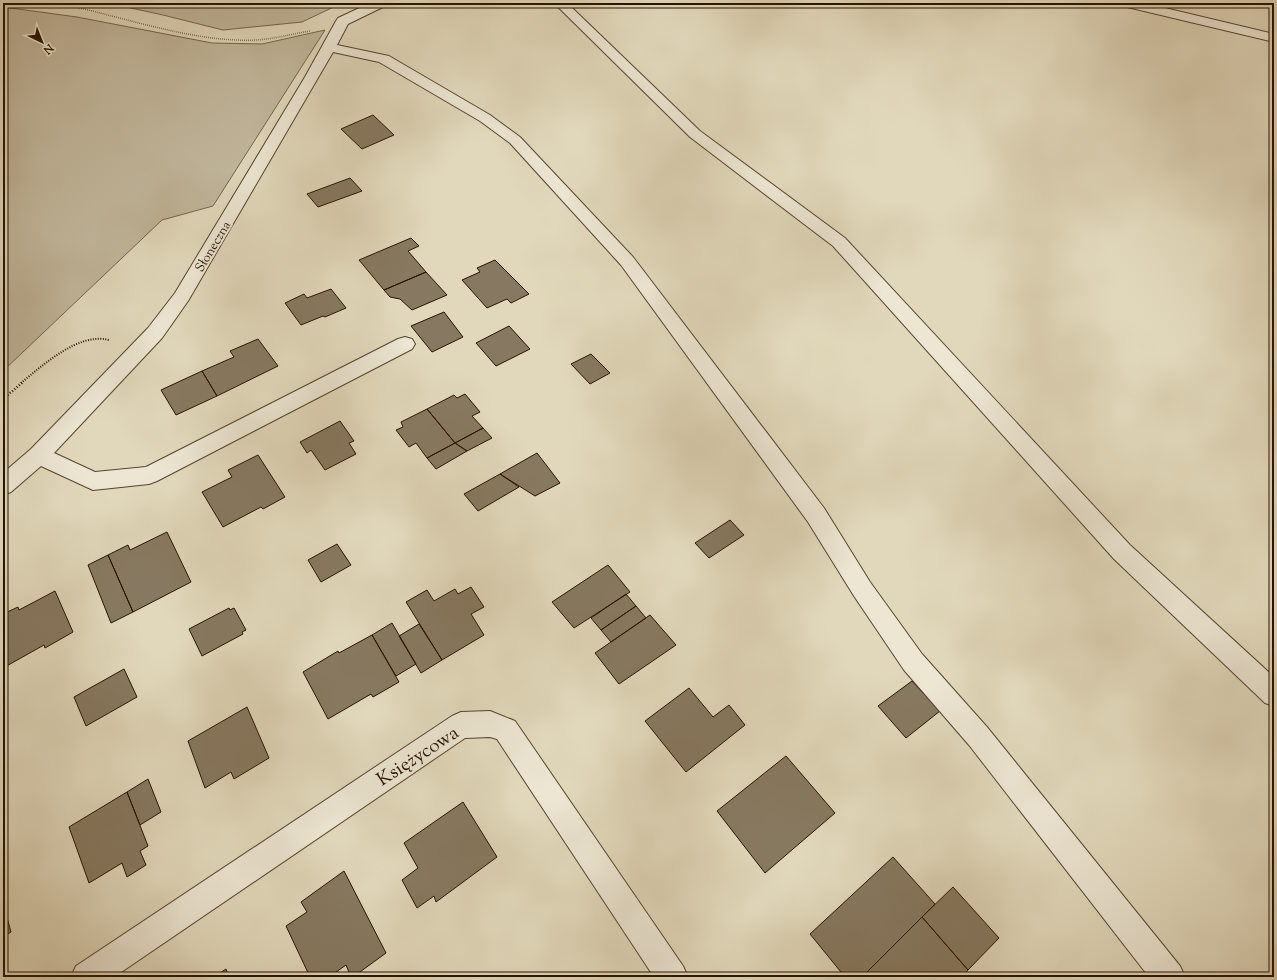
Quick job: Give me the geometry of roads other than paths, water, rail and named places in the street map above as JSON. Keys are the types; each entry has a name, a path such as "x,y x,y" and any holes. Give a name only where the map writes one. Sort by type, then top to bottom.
{"street":[{"name":"Słoneczna","path":"3,486 39,455 155,333 182,297 329,47 348,18 380,3"},
{"path":"560,3 695,134 840,242 1122,552 1274,694"},
{"path":"1128,3 1274,38"},
{"path":"329,47 384,59 485,118 515,140 626,261 816,515 862,589 913,662 978,736 1169,977"},
{"path":"39,455 93,481 149,474 405,344"},
{"name":"Księżycowa","path":"87,977 461,725 490,724 506,730 672,977"}]}
